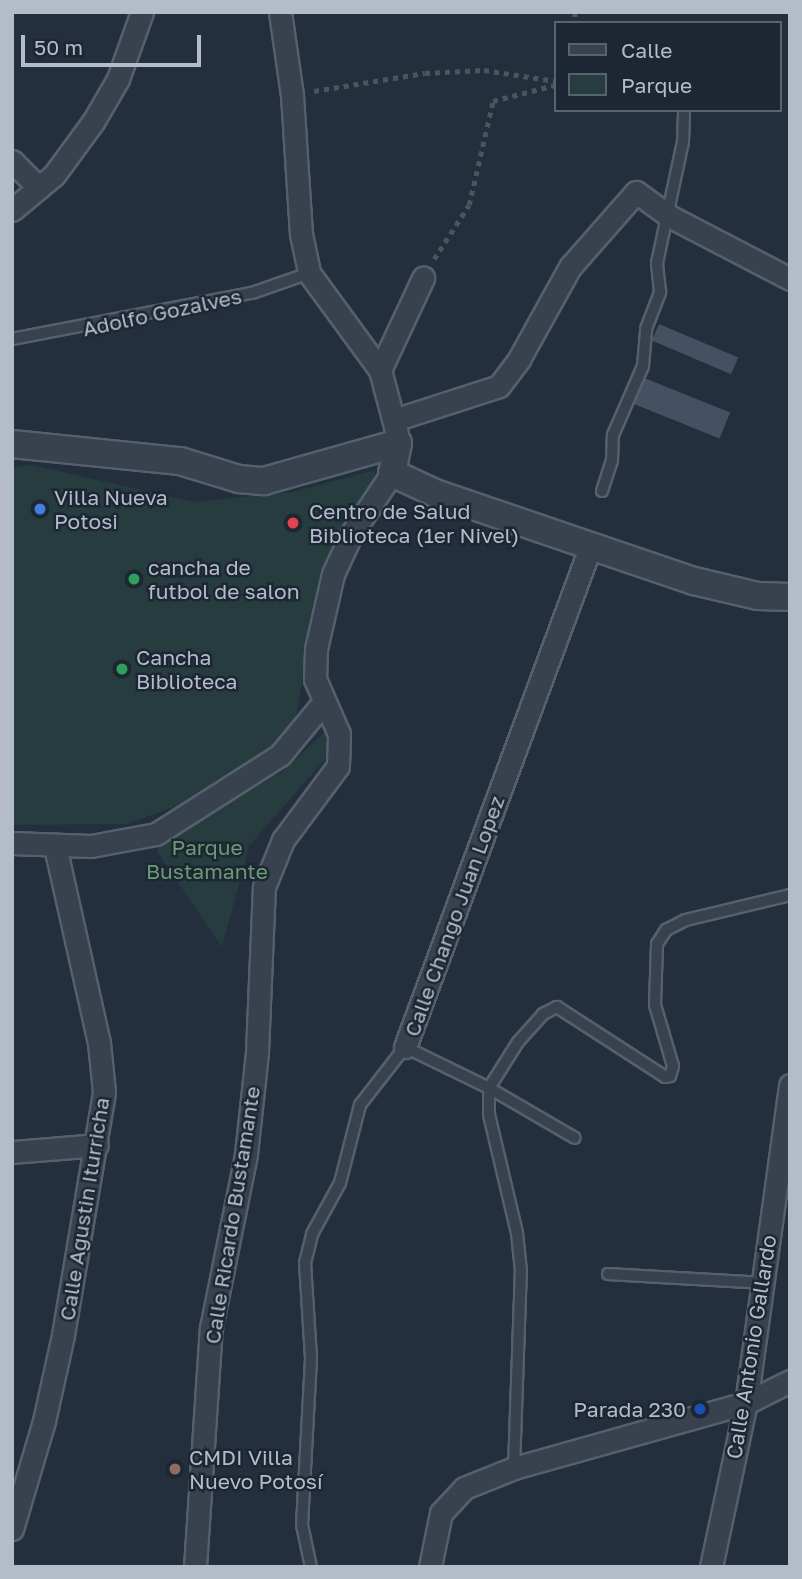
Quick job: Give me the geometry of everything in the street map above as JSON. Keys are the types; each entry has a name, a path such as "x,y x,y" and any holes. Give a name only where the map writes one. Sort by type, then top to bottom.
{"street":[{"path":"12,210 38,188 77,145 118,79 142,12"},
{"name":"Calle Ricardo Bustamante","path":"195,1567 211,1328 246,1154 257,1052 264,887 283,840 338,766 339,734 323,703 315,679 316,649 333,574 352,533 392,473 396,432 380,370 309,273 301,234 292,95 280,12"},
{"path":"12,161 38,188"},
{"path":"12,444 180,461 239,479 264,481 396,432 499,386 519,359 570,267 636,192 669,216 790,279"},
{"path":"380,370 423,278"},
{"path":"392,473 435,493 694,581 758,596 790,597"},
{"name":"Calle Chango Juan Lopez","path":"405,1047 591,545"},
{"path":"12,843 55,846 118,844 156,834 280,755 323,703"},
{"name":"Calle Agustin Iturricha","path":"12,1529 44,1421 97,1145 104,1092 99,1043 55,846"},
{"name":"Calle Antonio Gallardo","path":"711,1567 746,1403 765,1283 778,1151 790,1085"},
{"path":"12,1152 97,1145"},
{"path":"430,1567 441,1513 453,1497 514,1468 746,1403 790,1381"}],"lane":[{"path":"601,491 620,412 643,366 646,329 660,292 657,263 669,216 684,131 684,112"},
{"name":"Adolfo Gozalves","path":"12,339 252,293 309,273"},
{"path":"514,1468 521,1271 517,1233 489,1115 489,1088 543,1014 557,1007 665,1077 670,1076 673,1066 655,1005 657,944 666,930 686,920 790,895"},
{"path":"405,1047 489,1088 575,1139"},
{"name":"Calle Chango Juan Lopez","path":"311,1567 302,1525 311,1358 307,1248 341,1183 360,1105 405,1047"},
{"path":"608,1274 765,1283"}],"path":[{"path":"292,95 425,73 484,70 554,83"},
{"path":"423,278 469,205 493,101 554,83"}],"green space":[{"path":"32,465 194,502 293,492 375,470 371,496 307,655 294,728 267,755 184,803 127,824 12,825 12,468"},
{"name":"Parque Bustamante","path":"329,728 334,749 249,846 222,947 158,853 158,843 283,771"}],"building":[{"path":"659,324 738,358 731,374 652,341"},
{"path":"642,377 730,413 720,439 632,403"}],"place":[{"name":"Villa Nueva Potosi","path":"40,509"},
{"name":"Centro de Salud Biblioteca (1er Nivel)","path":"293,523"},
{"name":"cancha de futbol de salon","path":"134,579"},
{"name":"Cancha Biblioteca","path":"122,669"},
{"name":"Parada 230","path":"700,1409"},
{"name":"CMDI Villa Nuevo Potosí","path":"175,1469"}]}
